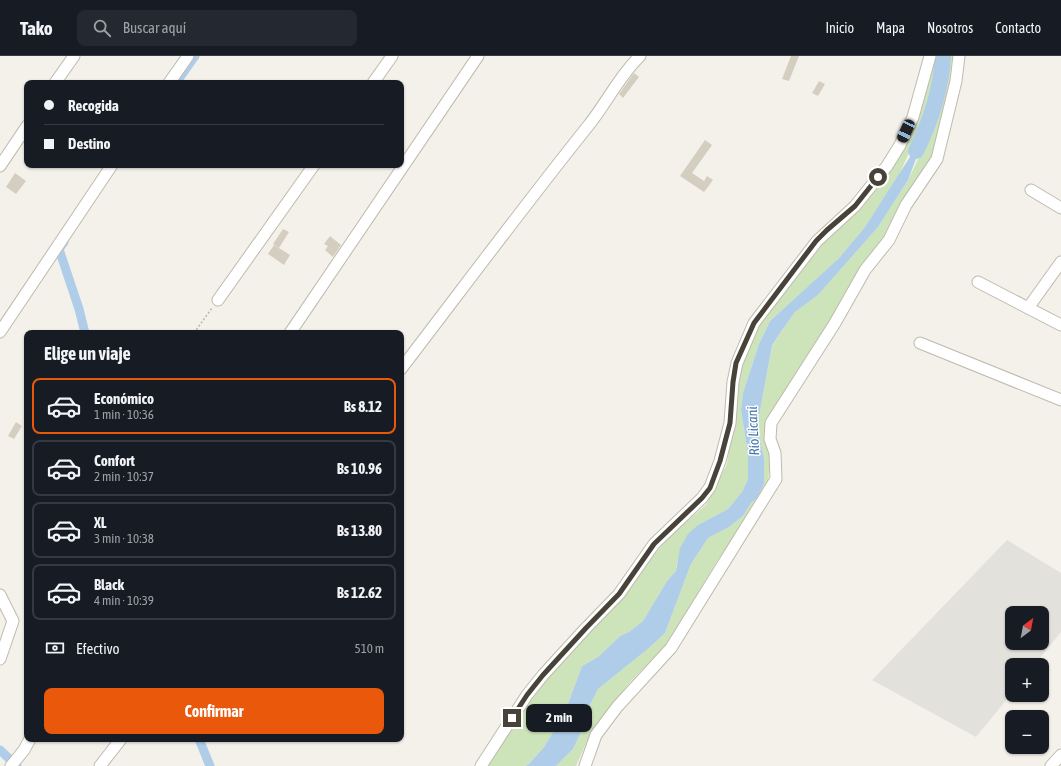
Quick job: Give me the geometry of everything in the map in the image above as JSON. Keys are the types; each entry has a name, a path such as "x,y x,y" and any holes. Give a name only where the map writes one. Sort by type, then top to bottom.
{"street":[{"path":"57,80 74,56"},
{"path":"171,80 188,56"},
{"path":"375,80 392,56"},
{"path":"404,165 478,56"},
{"path":"404,365 542,183 590,124 631,65 640,56"},
{"path":"481,766 527,695 543,675 619,594 654,544 702,498 710,488 720,461 730,423 736,363 748,334 754,323 816,241 855,206 887,166 900,145 913,117 930,56"},
{"path":"584,766 596,735 617,707 671,648 776,479 775,453 770,439 771,422 836,323 865,270 889,240 906,205 938,159 956,81 959,56"},
{"path":"0,166 24,130"},
{"path":"0,332 110,168"},
{"path":"218,300 312,168"},
{"path":"292,330 402,168"},
{"path":"1030,190 1061,208"},
{"path":"1028,308 1061,262"},
{"path":"978,282 1061,325"},
{"path":"920,343 1061,400"},
{"path":"0,594 13,621 0,658"},
{"path":"12,766 28,742"},
{"path":"100,766 119,742"},
{"path":"1051,766 1061,756"}],"path":[{"path":"196,330 218,300"}],"shaded area":[{"path":"1007,540 1061,573 1061,632 1049,647 1049,606 1005,606 1005,650 1046,650 1040,658 1005,658 1005,702 976,737 872,680"}],"green space":[{"path":"933,56 937,56 933,93 925,117 899,175 865,227 839,258 770,321 759,344 743,393 741,410 748,454 748,479 742,492 728,509 698,525 677,562 676,571 667,581 643,621 629,632 620,636 598,657 582,666 565,712 544,747 529,764 525,766 483,766 528,702 672,534 706,505 727,464 740,371 754,332 826,240 900,150 921,112"},
{"path":"948,56 953,56 947,98 934,153 903,212 851,289 776,406 768,482 741,527 717,561 670,641 631,681 592,730 576,766 556,766 573,749 583,728 587,711 598,689 649,648 665,633 691,564 708,538 729,527 743,516 751,503 757,498 764,484 764,458 757,427 772,347 795,312 818,295 878,227 908,180 929,137 941,97"}],"water":[{"name":"Río Licani","path":"926,132 908,180 878,227 818,295 795,312 772,346 757,427 764,458 764,484 757,498 751,503 743,516 729,527 708,538 691,564 665,633 649,648 598,689 587,711 583,728 573,749 556,766 525,766 529,764 544,747 565,712 582,666 598,657 620,636 629,632 643,621 667,581 676,571 680,548 688,534 698,525 728,509 742,492 748,479 748,454 741,410 743,393 759,344 770,321 839,258 865,227"}],"building":[{"path":"791,56 799,56 789,81 782,79"},
{"path":"634,73 639,77 623,98 619,94"},
{"path":"819,81 825,84 818,96 812,93"},
{"path":"705,140 712,145 692,173 704,181 707,176 713,180 704,192 680,176"},
{"path":"15,173 26,181 16,194 6,187"},
{"path":"283,229 289,232 279,248 273,244"},
{"path":"330,236 341,245 333,257 325,250 328,246 324,244"},
{"path":"274,245 290,255 284,265 268,254"},
{"path":"16,422 22,426 14,439 8,436"}],"waterway":[{"path":"178,80 195,56"},
{"name":"Río Licani","path":"916,151 938,93 943,56"},
{"path":"64,242 59,249 79,309 84,330"},
{"path":"200,742 210,766"},
{"path":"0,750 17,766"}],"route":[{"path":"512,718 527,695 543,675 619,594 654,544 702,498 710,488 716,475 730,423 736,363 748,334 754,323 801,263 816,241 855,206 878,177"}]}
